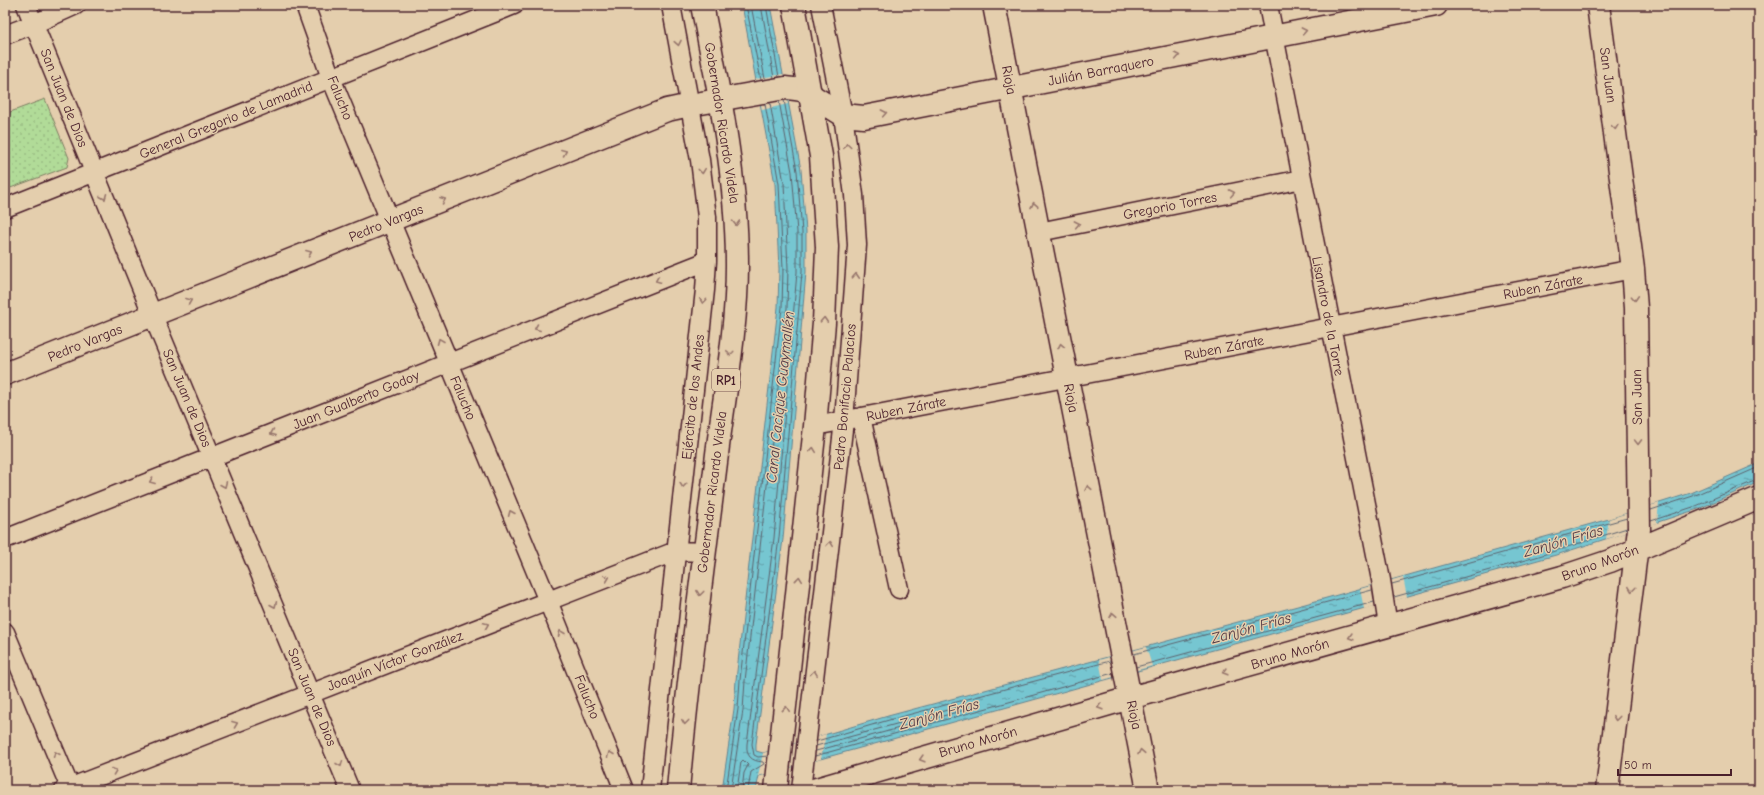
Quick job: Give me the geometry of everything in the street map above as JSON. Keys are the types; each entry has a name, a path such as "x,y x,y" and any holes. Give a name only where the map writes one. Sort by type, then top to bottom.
{"main road":[{"name":"Gobernador Ricardo Videla","path":"678,790 705,552 735,313 737,266 736,213 730,155 702,5"},
{"path":"777,780 782,747 816,426 824,323 827,247 823,176 811,93 794,5"},
{"name":"Rioja","path":"994,5 1148,790"},
{"name":"Julián Barraquero","path":"772,91 796,89 811,93 814,97 843,115 864,117 1436,5"},
{"name":"San Juan","path":"1598,5 1633,269 1636,308 1639,519 1637,550 1607,790"},
{"name":"Pedro Vargas","path":"5,374 667,110 720,99 772,91"},
{"name":"Bruno Morón","path":"813,790 1130,698 1562,578 1610,561 1759,498"}],"street":[{"name":"San Juan de Dios","path":"26,5 153,316 350,790"},
{"path":"5,35 76,5"},
{"name":"Falucho","path":"305,5 331,78 548,601 624,790"},
{"name":"General Gregorio de Lamadrid","path":"5,208 514,5"},
{"name":"Ejército de los Andes","path":"650,790 707,260 707,217 700,160 671,5"},
{"name":"Pedro Bonifacio Palacios","path":"801,790 806,740 853,419 857,245 854,195 843,115 821,5"},
{"name":"Lisandro de la Torre","path":"1268,5 1381,583 1388,626"},
{"name":"Gregorio Torres","path":"1039,232 1302,179"},
{"name":"Juan Gualberto Godoy","path":"5,539 707,260"},
{"name":"Ruben Zárate","path":"816,426 1633,269"},
{"path":"853,419 899,589"},
{"name":"Joaquín Víctor González","path":"69,789 676,551 705,552"},
{"path":"5,632 69,789"}],"green space":[{"path":"45,99 69,158 67,167 5,190 5,114"}],"water":[{"path":"742,5 770,5 801,170 806,231 806,272 783,539 756,751 763,753 888,716 1305,604 1609,519 1691,493 1759,463 1759,482 1698,509 1556,555 759,776 756,790 722,790 734,709 778,307 779,269 775,184"}],"pier":[{"path":"783,74 788,104 762,110 756,79"},
{"path":"1659,503 1657,523 1606,539 1609,519"},
{"path":"1403,577 1407,597 1364,609 1360,589"},
{"path":"1146,647 1152,666 1103,680 1099,660"},
{"path":"826,734 821,759 758,776 763,753"}],"water label":[{"name":"Canal Cacique Guaymallén","path":"780,397"},
{"name":"Zanjón Frías","path":"1563,541"},
{"name":"Zanjón Frías","path":"1251,628"},
{"name":"Zanjón Frías","path":"939,714"}]}
